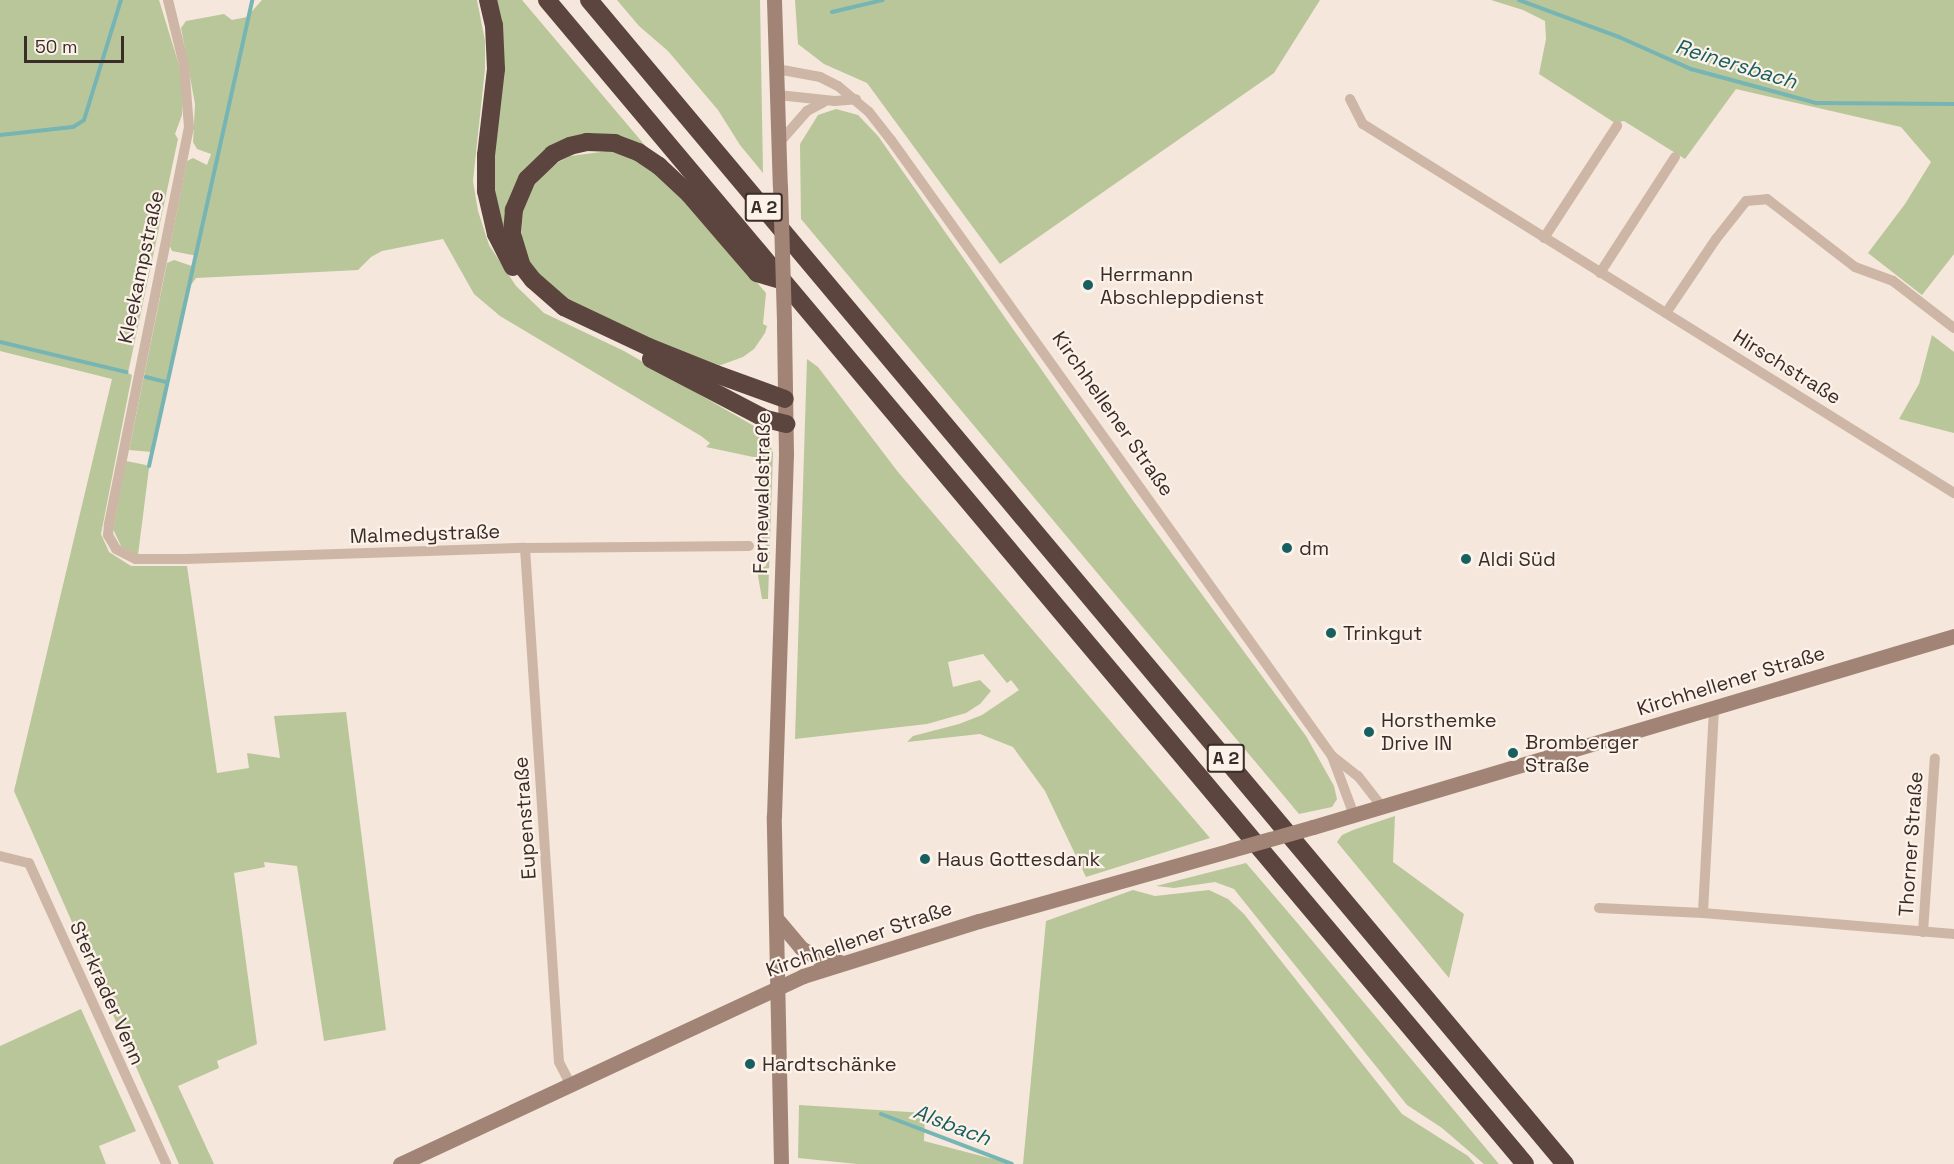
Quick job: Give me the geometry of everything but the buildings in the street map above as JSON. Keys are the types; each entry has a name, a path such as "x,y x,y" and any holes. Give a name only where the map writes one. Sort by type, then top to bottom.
{"highway":[{"path":"488,0 494,25 496,61 486,155 486,191 496,234 506,256 523,282 539,298 571,320 766,419 786,424"},
{"name":"A 2","path":"547,0 1526,1164"},
{"name":"A 2","path":"589,0 1565,1164"},
{"path":"781,280 757,273 667,172 638,152 615,143 587,142 570,146 553,154 526,179 514,210 512,234 522,266 532,280 564,306 649,347 785,399"}],"main road":[{"name":"Fernewaldstraße","path":"774,0 786,424 775,751 781,1164"},
{"name":"Kirchhellener Straße","path":"400,1164 778,988 846,962 1382,807 1954,636"},
{"path":"776,918 791,938 810,954 827,960 846,962"}],"street":[{"name":"Kleekampstraße","path":"111,541 108,525 189,127 184,65 168,0"},
{"name":"Kirchhellener Straße","path":"777,69 820,77 838,86 856,99 891,140 1332,756 1354,815"},
{"path":"778,95 826,101 856,99"},
{"name":"Hirschstraße","path":"1350,99 1363,124 1954,493"},
{"path":"779,144 807,111 826,101"},
{"path":"1544,238 1617,126"},
{"path":"1600,273 1675,157"},
{"path":"1665,313 1716,238 1746,201 1767,199 1855,267 1893,280 1954,328"},
{"name":"Malmedystraße","path":"111,541 120,553 136,559 301,557 525,548 749,546"},
{"name":"Eupenstraße","path":"525,548 559,1062 570,1084"},
{"path":"1703,913 1714,709"},
{"name":"Kirchhellener Straße","path":"1332,756 1358,776 1382,807"},
{"name":"Thorner Straße","path":"1923,932 1935,758"},
{"name":"Sterkrader Venn","path":"0,856 28,863 166,1164"},
{"path":"1599,908 1703,913 1954,934"}],"green space":[{"path":"0,0 159,0 179,65 183,89 182,115 175,134 178,139 128,373 132,375 101,534 109,552 131,566 187,566 217,773 249,768 247,753 280,758 274,716 346,712 386,1030 324,1041 297,866 264,862 265,867 234,873 257,1044 217,1061 219,1068 178,1086 214,1164 179,1164 14,791 112,379 0,351"},
{"path":"262,0 477,0 485,41 485,69 473,181 478,211 489,245 516,286 544,313 624,351 766,433 773,453 768,599 762,599 757,570 766,566 768,549 759,533 758,458 706,447 710,443 701,436 500,316 474,294 443,239 382,251 371,257 358,270 196,278 191,285 152,452 129,450 167,263 174,260 195,267 197,256 172,251 170,246 187,161 193,158 207,165 211,154 197,149 193,142 195,104 181,28 186,21 224,14 232,20 247,17"},
{"path":"493,0 522,0 648,149 631,142 542,157 507,237 491,196"},
{"path":"617,0 760,0 763,173 740,145 718,110 668,51 639,26"},
{"path":"795,0 1320,0 1274,73 1000,264 867,83 824,64 798,44"},
{"path":"1491,0 1954,0 1954,254 1922,295 1868,253 1905,204 1931,162 1901,127 1736,89 1685,159 1624,121 1615,123 1539,74 1546,39 1545,21 1523,10"},
{"path":"836,109 858,115 878,136 1134,502 1306,736 1334,786 1337,799 1332,807 1299,814 801,219 800,144 818,115"},
{"path":"609,151 625,155 651,168 686,199 766,293 763,324 767,326 765,333 754,349 743,357 721,365 709,364 591,316 538,278 521,246 523,205 530,190 551,166 570,156"},
{"path":"1932,335 1954,352 1954,433 1899,419 1919,384"},
{"path":"807,359 818,367 898,472 1210,838 1086,877 1045,791 1013,747 980,734 907,742 913,736 959,724 982,715 1019,690 1011,680 1007,683 983,654 948,662 953,687 980,680 991,691 980,704 966,713 927,724 795,739"},
{"path":"126,461 146,465 149,468 138,555 122,548 113,529"},
{"path":"1395,816 1393,862 1464,914 1449,978 1337,842 1342,835 1353,830"},
{"path":"1246,863 1499,1164 1484,1164 1442,1128 1407,1105 1234,889 1215,882 1174,888 1156,886"},
{"path":"1133,890 1155,896 1209,890 1228,899 1244,914 1402,1114 1468,1156 1475,1164 1023,1164 1046,921"},
{"path":"81,1009 136,1131 99,1146 106,1164 0,1164 0,1046"},
{"path":"799,1105 925,1113 924,1141 1012,1164 857,1164 798,1158"}],"waterway":[{"path":"0,135 73,127 84,120 121,0"},
{"path":"149,466 252,0"},
{"name":"Reinersbach","path":"832,12 883,0"},
{"name":"Reinersbach","path":"1519,0 1619,37 1691,69 1816,103 1954,104"},
{"path":"0,342 126,372"},
{"path":"146,377 166,382"},
{"name":"Alsbach","path":"881,1114 1012,1164"}],"place":[{"name":"Herrmann Abschleppdienst","path":"1088,285"},
{"name":"dm","path":"1287,548"},
{"name":"Aldi Süd","path":"1466,559"},
{"name":"Trinkgut","path":"1331,633"},
{"name":"Horsthemke Drive IN","path":"1369,732"},
{"name":"Bromberger Straße","path":"1513,753"},
{"name":"Haus Gottesdank","path":"925,859"},
{"name":"Hardtschänke","path":"750,1064"}]}
